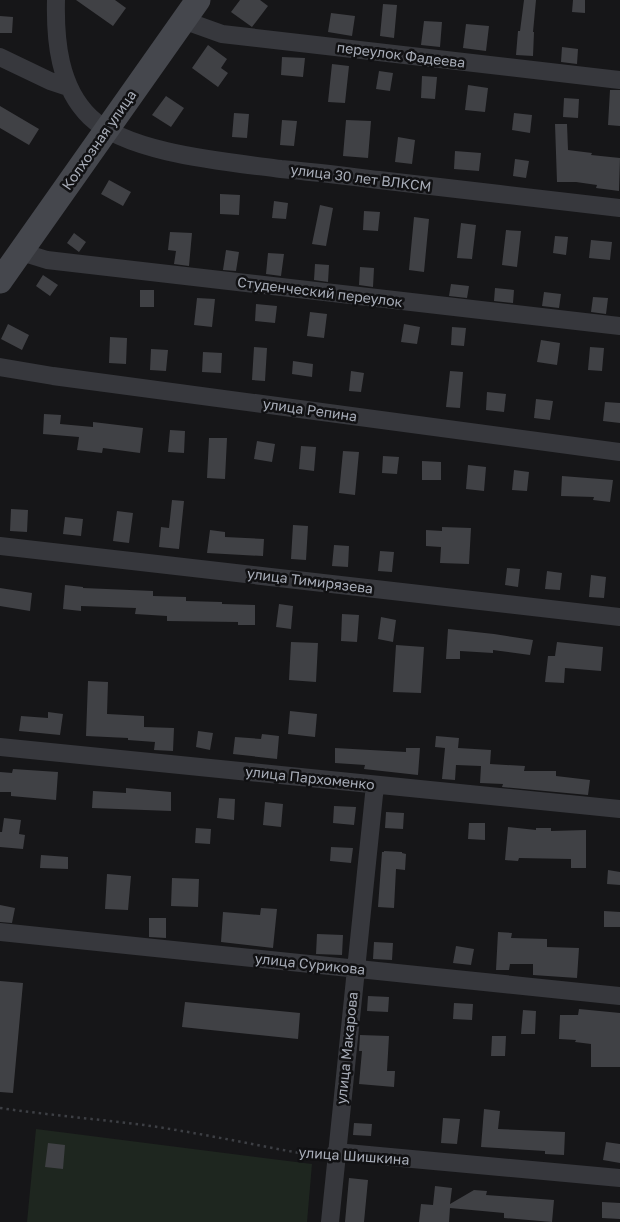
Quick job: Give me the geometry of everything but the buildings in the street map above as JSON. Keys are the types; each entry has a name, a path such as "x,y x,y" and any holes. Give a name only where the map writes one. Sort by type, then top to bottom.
{"main road":[{"name":"Колхозная улица","path":"0,281 198,0"}],"street":[{"name":"улица 30 лет ВЛКСМ","path":"56,0 58,47 68,87 80,106 91,118 106,130 134,142 164,150 233,163 620,208"},
{"name":"переулок Фадеева","path":"183,20 222,34 620,80"},
{"path":"0,57 50,81 68,87"},
{"name":"Студенческий переулок","path":"21,252 47,260 620,326"},
{"name":"улица Репина","path":"0,367 620,452"},
{"name":"улица Тимирязева","path":"0,546 620,617"},
{"name":"улица Пархоменко","path":"0,747 620,809"},
{"name":"улица Макарова","path":"330,1222 374,784"},
{"name":"улица Сурикова","path":"0,932 620,996"},
{"name":"улица Шишкина","path":"336,1152 620,1178"}],"path":[{"name":"улица Шишкина","path":"0,1108 54,1116 143,1125 310,1155 336,1152"}],"shaded area":[{"path":"36,1129 312,1164 307,1222 27,1222"}]}
